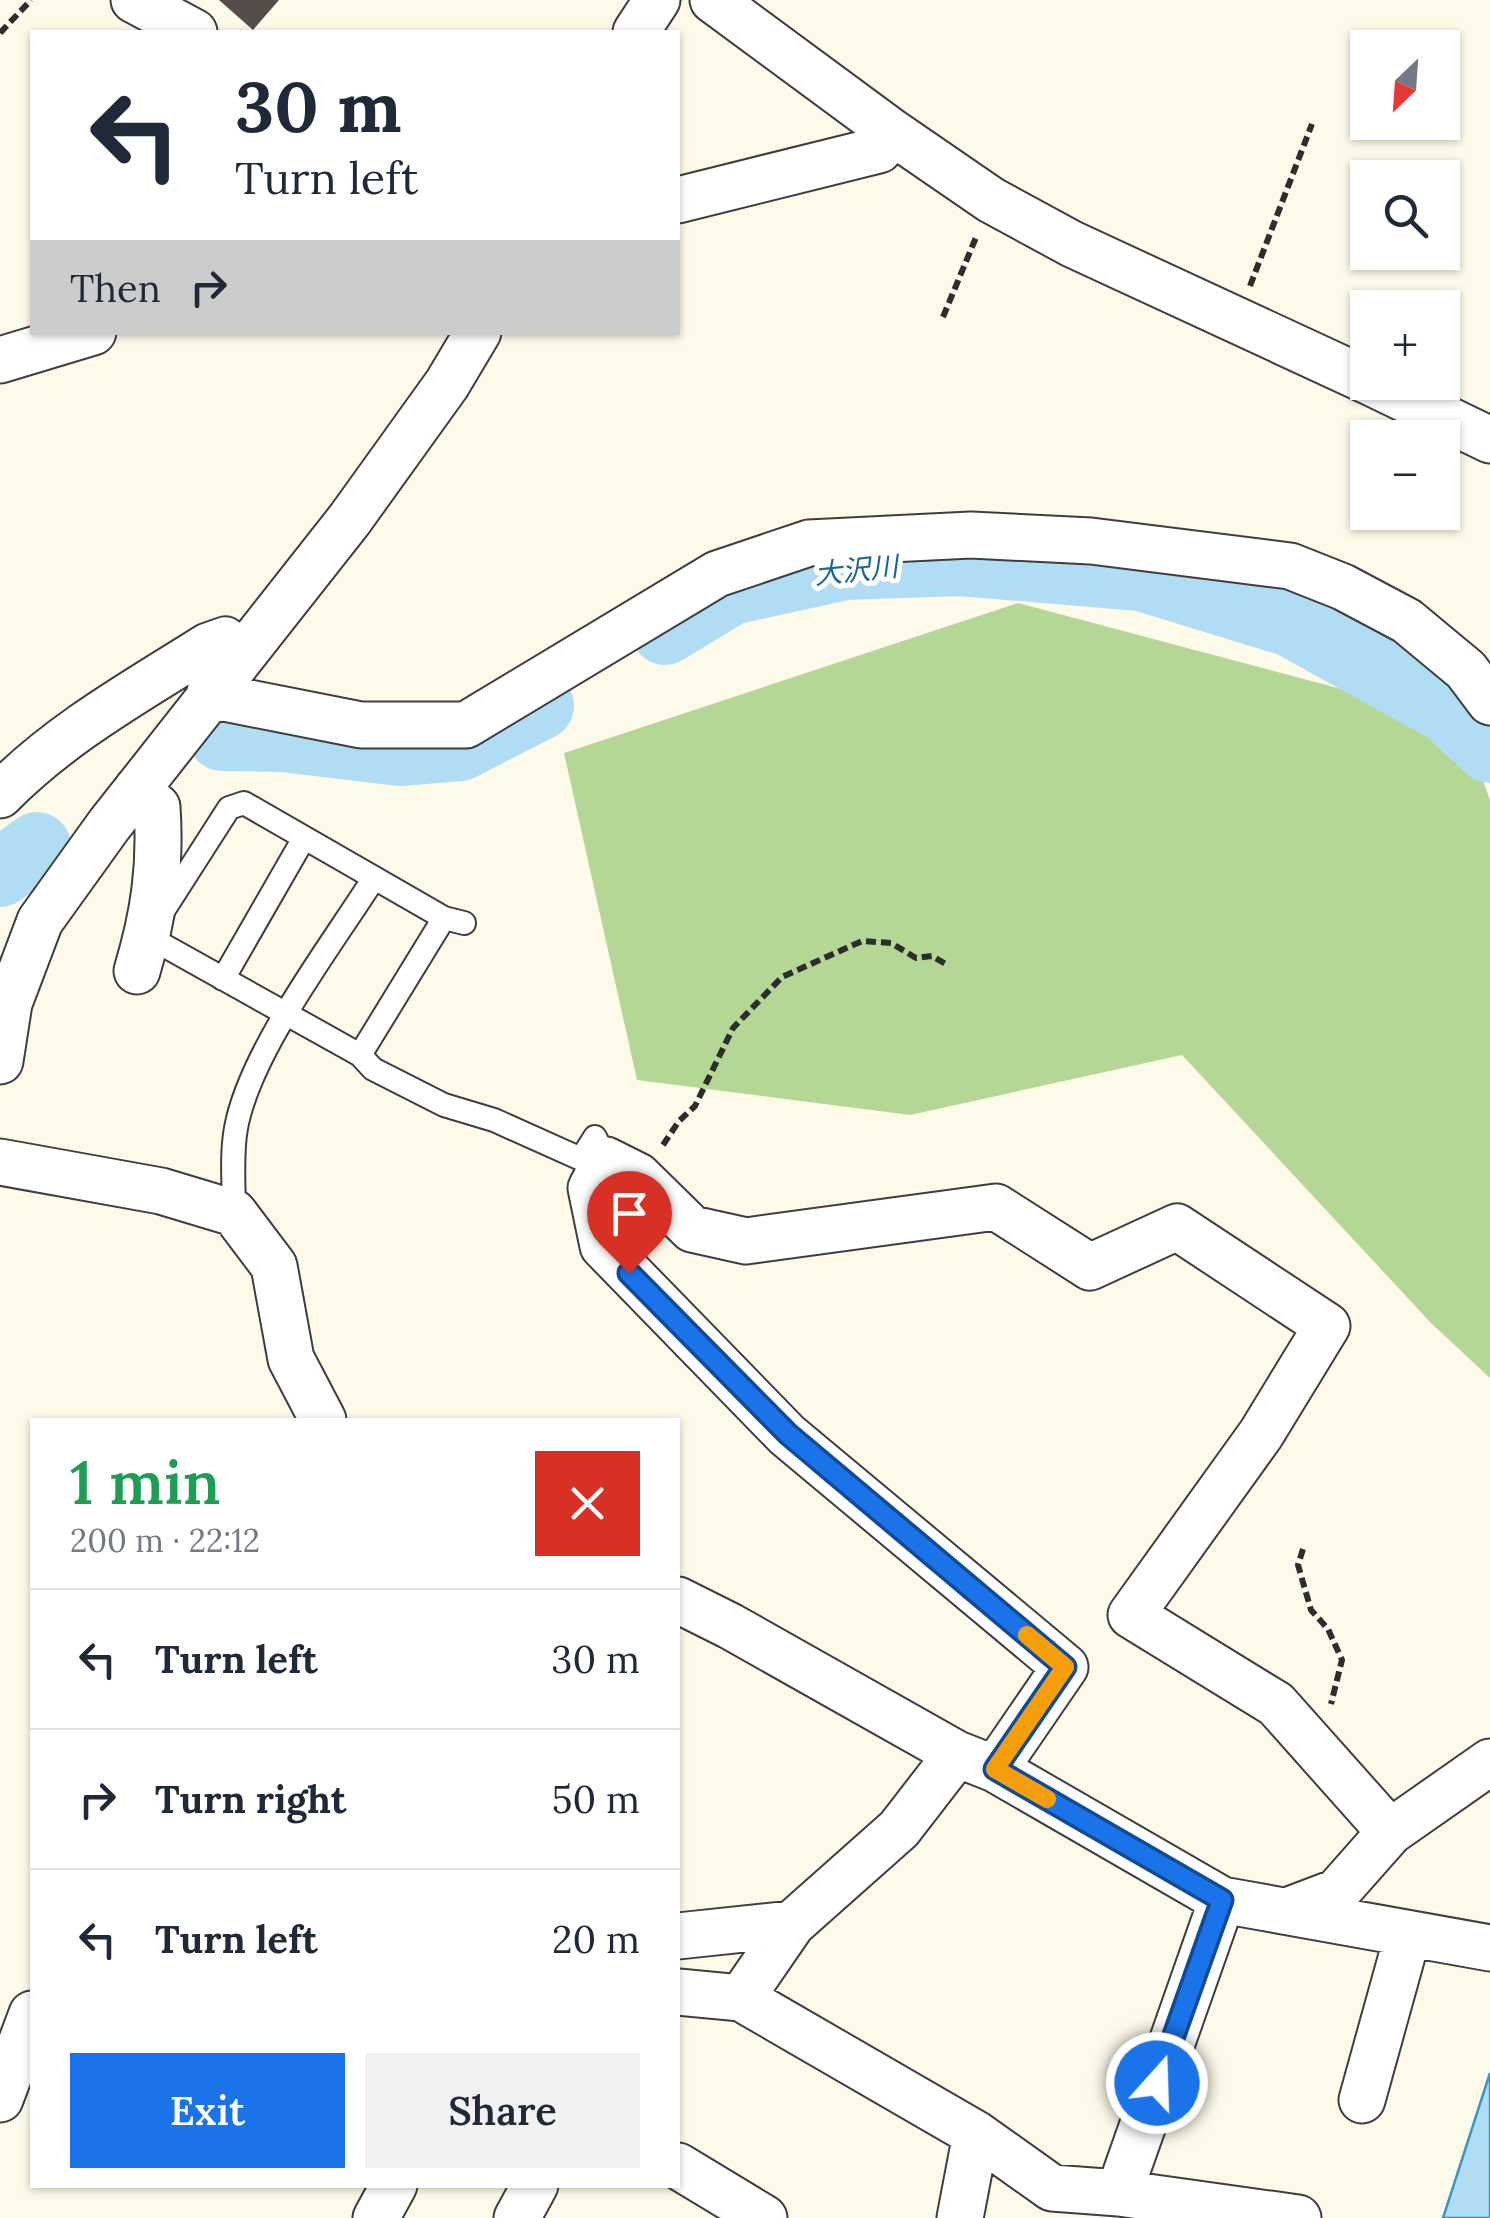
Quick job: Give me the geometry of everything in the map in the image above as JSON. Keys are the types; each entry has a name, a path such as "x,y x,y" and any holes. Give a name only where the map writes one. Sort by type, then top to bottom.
{"street":[{"path":"134,0 190,30"},
{"path":"637,30 657,0"},
{"path":"714,0 991,200 1072,244 1350,373"},
{"path":"680,200 879,150 892,132"},
{"path":"0,360 83,335"},
{"path":"0,1061 10,1003 40,921 137,789 350,520 448,384 476,335"},
{"path":"1407,400 1490,440"},
{"path":"209,696 361,725 466,726 717,574 809,542 971,535 1091,541 1290,566 1343,587 1407,622 1466,670 1490,702"},
{"path":"0,796 35,760 76,728 208,646 225,640 242,654"},
{"path":"137,789 157,806 160,857 142,953"},
{"path":"0,1162 161,1191 234,1213 274,1266 291,1358 313,1412"},
{"path":"741,1998 792,1924 976,1762 1065,1667 788,1434 603,1246 591,1188 619,1167 692,1229 746,1241 996,1207 1090,1267 1177,1226 1327,1326 1261,1434 1131,1615 1276,1704 1390,1832"},
{"path":"680,1601 1222,1900 1490,1948"},
{"path":"1286,1911 1338,1892 1390,1832 1490,1762"},
{"path":"1119,2193 1222,1900"},
{"path":"680,1936 792,1924"},
{"path":"1362,2100 1408,1934"},
{"path":"680,1992 741,1998 976,2134 1052,2188 1119,2193 1298,2218"},
{"path":"0,2100 30,2019"},
{"path":"960,2218 976,2134"},
{"path":"680,2167 764,2218"},
{"path":"376,2218 392,2188"},
{"path":"517,2218 533,2188"}],"lane":[{"path":"360,1054 454,920 244,803 229,808 142,953 224,978 360,1054 374,1069 444,1105 494,1120 581,1159 595,1136 619,1167"},
{"path":"224,978 304,838"},
{"path":"234,1213 235,1129 252,1077 287,1014 374,878"}],"path":[{"path":"0,34 31,0"},
{"path":"1236,320 1268,246 1312,124"},
{"path":"943,317 991,200"},
{"path":"619,1167 664,1145 679,1121 695,1106 733,1028 782,977 862,941 891,944 916,958 932,956 949,966"},
{"path":"1303,1548 1298,1565 1312,1610 1328,1629 1342,1660 1331,1705 1312,1741"}],"green space":[{"path":"1018,603 1349,691 1472,750 1490,800 1490,1378 1431,1323 1182,1055 910,1115 637,1080 564,753"}],"water":[{"path":"1490,2073 1490,2218 1443,2218"}],"building":[{"path":"219,0 279,0 253,30"}],"waterway":[{"name":"大沢川","path":"665,631 731,591 845,566 960,562 1141,577 1291,623 1448,710 1490,749"},
{"name":"大沢川","path":"222,737 283,738 400,752 460,747 540,706"},
{"name":"大沢川","path":"0,873 37,846"}],"slow traffic":[{"path":"1027,1635 1065,1667 995,1769 1047,1799"}],"route":[{"path":"629,1273 788,1434 1065,1667 995,1769 1222,1900 1157,2083"}]}
